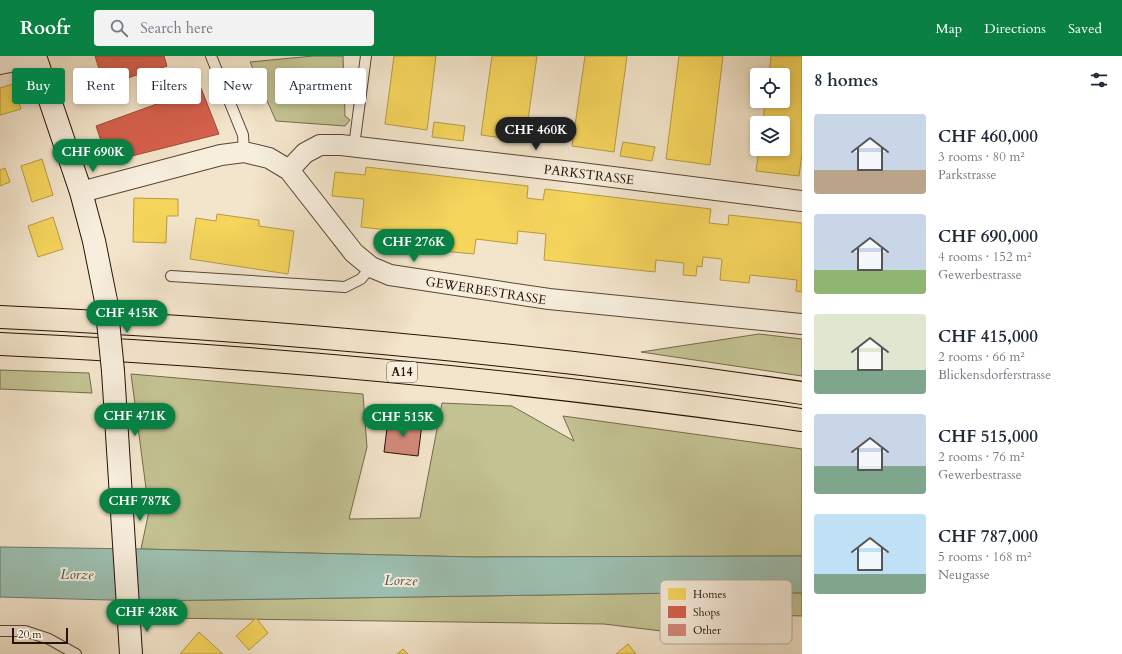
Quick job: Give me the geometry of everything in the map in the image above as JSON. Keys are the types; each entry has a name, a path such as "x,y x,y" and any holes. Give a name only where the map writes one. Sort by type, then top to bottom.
{"highway":[{"name":"A14","path":"0,317 208,329 354,341 607,367 802,393"},
{"name":"A14","path":"0,344 152,352 285,362 507,382 802,420"}],"street":[{"path":"0,64 35,57 81,192 94,241 106,301 114,371 131,654"},
{"name":"PARKSTRASSE","path":"289,170 305,154 320,145 341,145 802,201"},
{"name":"GEWERBESTRASSE","path":"81,192 221,155 244,152 269,158 289,170 354,253 371,267 390,275 549,299 802,324"}],"lane":[{"path":"211,56 243,135 244,152"},
{"path":"354,146 366,56"},
{"path":"171,276 346,287 361,279 371,267"},
{"path":"0,631 25,631 49,639 76,654"}],"shaded area":[{"path":"313,56 343,56 343,68 275,68 275,104 345,104 345,116 350,120 345,126 276,121 267,101 267,68 253,68 250,62"},
{"path":"759,334 802,339 802,376 641,352"},
{"path":"0,370 89,373 92,393 0,389"},
{"path":"131,374 363,394 367,447 349,519 420,518 442,403 512,406 574,441 563,416 802,449 802,556 472,557 141,549 149,511"},
{"path":"660,593 660,631 604,624 162,618 145,601"},
{"path":"792,593 802,593 802,616 792,616"}],"water":[{"name":"Lorze","path":"0,547 472,557 802,556 802,593 792,593 792,580 660,580 660,593 145,601 0,597"}],"building: Homes":[{"path":"394,56 436,56 427,130 385,124"},
{"path":"492,56 537,56 525,141 481,135"},
{"path":"585,56 627,56 614,152 572,146"},
{"path":"679,56 723,56 710,165 666,159"},
{"path":"771,56 802,56 802,153 799,176 756,171 758,156 790,156 790,116 764,116 764,108 790,108 790,68 770,68"},
{"path":"12,84 12,104 19,104 21,109 0,115 0,88"},
{"path":"434,122 465,126 463,141 432,137"},
{"path":"623,142 655,147 652,161 620,156"},
{"path":"42,159 53,195 32,202 21,166"},
{"path":"366,167 528,186 527,198 543,200 545,189 711,209 709,223 728,225 729,215 802,223 802,292 796,291 797,280 750,275 749,283 720,280 722,259 703,257 702,267 697,266 696,276 683,275 684,263 656,260 655,272 544,260 546,234 518,231 517,244 476,239 474,254 421,249 423,234 361,227 364,199 332,196 335,172 365,175"},
{"path":"5,168 10,182 0,186 0,170"},
{"path":"134,198 178,199 178,216 167,216 166,243 133,242"},
{"path":"217,214 259,220 259,226 294,231 288,274 190,259 196,218 216,221"},
{"path":"53,217 63,249 38,257 28,226"},
{"path":"256,618 268,633 249,650 236,636"},
{"path":"199,632 223,654 180,654"},
{"path":"628,644 636,654 616,654"},
{"path":"403,649 408,654 397,654"}],"building: Shops":[{"path":"95,56 164,56 167,66 162,68 137,68 137,75 129,78 129,68 99,68"},
{"path":"201,88 219,134 108,162 96,126 157,104 201,104"}],"building: Other":[{"path":"388,420 422,424 418,456 384,452"}]}
